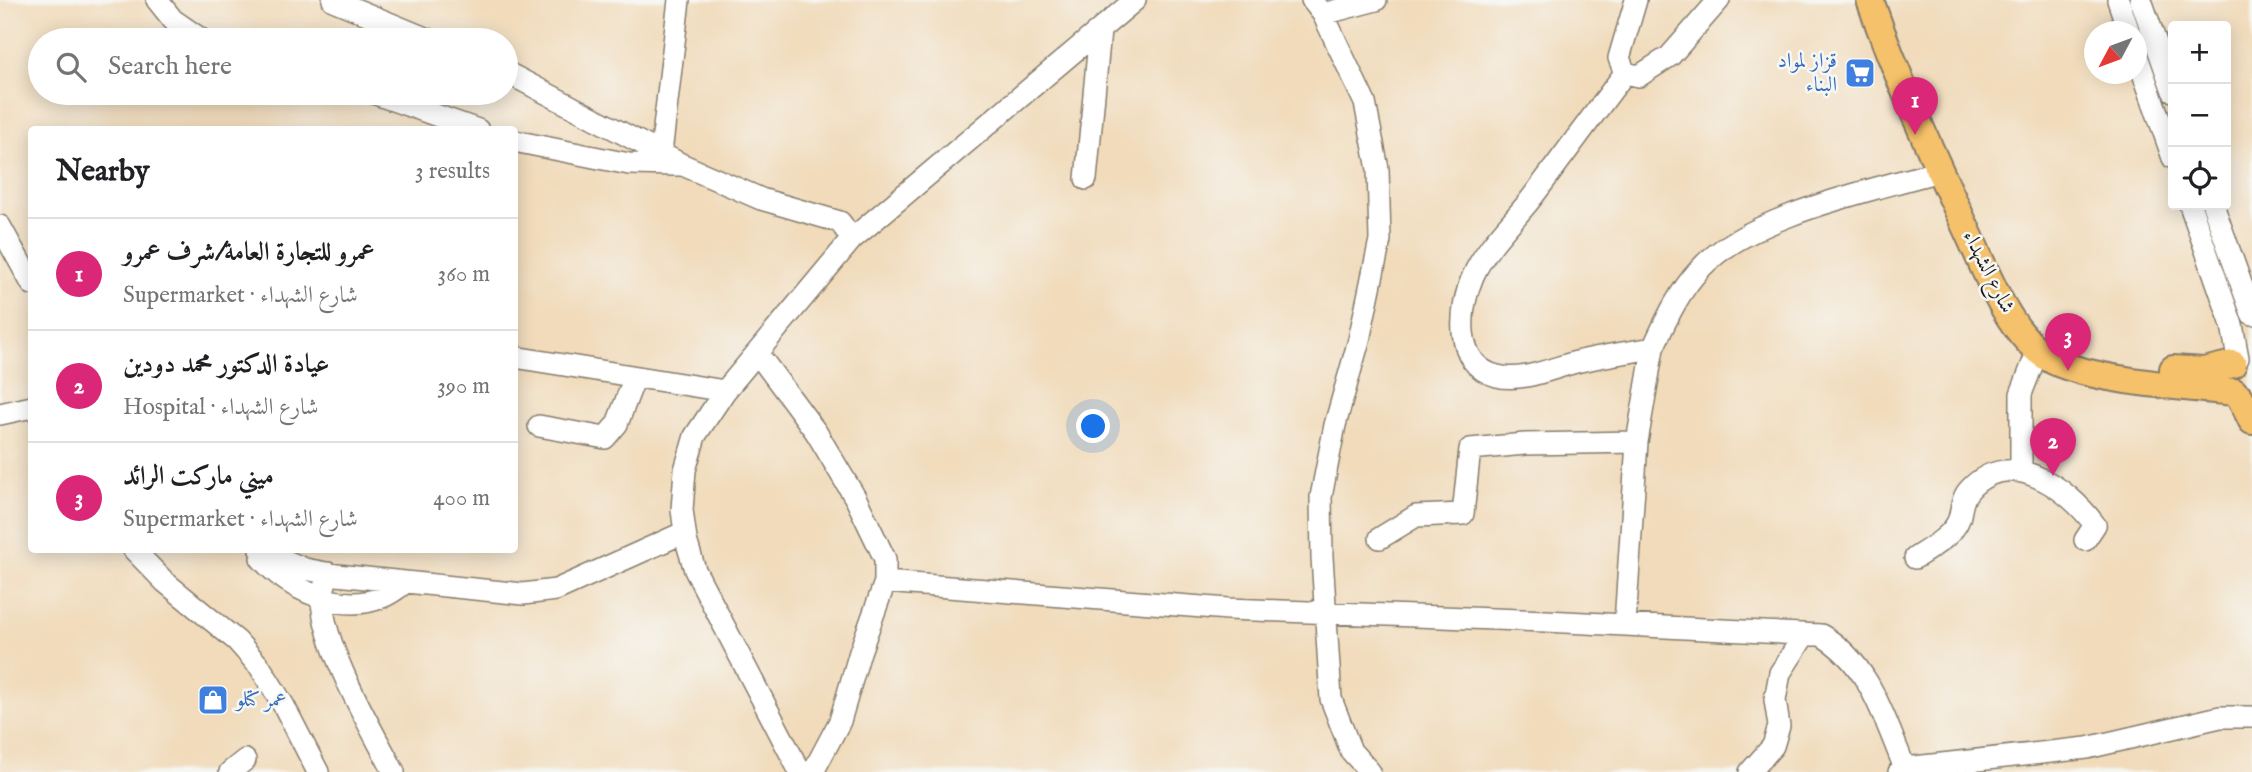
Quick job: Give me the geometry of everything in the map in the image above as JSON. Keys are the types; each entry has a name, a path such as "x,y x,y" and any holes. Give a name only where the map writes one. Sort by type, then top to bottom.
{"main road":[{"name":"شارع الشهداء","path":"1870,0 1886,47 1940,171 2011,318 2038,350 2066,365 2105,375 2242,397"},
{"name":"شارع الشهداء","path":"1884,0 1928,112 1995,253 2036,324 2056,342 2092,358 2204,372 2241,358"},
{"path":"2241,358 2229,378 2242,397 2252,421"}],"street":[{"path":"157,0 173,20 185,28"},
{"path":"333,0 401,28"},
{"path":"661,153 679,0"},
{"path":"800,772 695,570 682,510 685,470 695,436 725,391 852,239 1135,0"},
{"path":"1370,772 1351,751 1331,699 1321,497 1335,425 1359,340 1380,240 1378,169 1365,103 1317,7 1376,0"},
{"path":"1625,73 1619,58 1636,0"},
{"path":"1625,73 1639,76 1670,56 1719,0"},
{"path":"2118,0 2125,21"},
{"path":"2141,0 2171,84"},
{"path":"1086,180 1100,31"},
{"path":"1625,73 1479,264 1467,291 1462,334 1474,361 1499,377 1542,372 1583,360 1653,348"},
{"path":"518,78 683,165 761,199 840,222 852,239"},
{"path":"2147,82 2169,147"},
{"path":"407,105 467,126"},
{"path":"518,142 629,164 683,165"},
{"path":"1625,624 1637,442 1653,348 1678,295 1700,268 1728,244 1814,208 1940,171"},
{"path":"2192,210 2241,358"},
{"path":"2215,210 2252,314"},
{"path":"0,226 9,257 28,279"},
{"path":"2021,469 2021,394 2038,350"},
{"path":"758,354 816,432 856,499 885,559 885,582 840,721 813,772"},
{"path":"518,358 725,391"},
{"path":"539,426 605,438 617,424 635,377"},
{"path":"0,414 28,408"},
{"path":"1380,538 1416,516 1463,514 1470,449 1524,444 1637,442"},
{"path":"1915,558 1942,539 1957,524 1963,500 1971,488 1998,470 2021,469 2078,502 2095,525 2085,540"},
{"path":"266,553 283,561 328,573 523,594 556,590 685,532"},
{"path":"137,553 165,583 237,641 252,658 284,706 318,772"},
{"path":"257,553 270,568 299,588 321,598 354,602 381,598 406,582"},
{"path":"328,573 321,598 326,626 394,772"},
{"path":"885,582 1228,609 1625,624 1821,635 1857,663 1902,770 2087,748 2220,717 2252,717"},
{"path":"1750,772 1773,746 1779,726 1775,700 1780,673 1805,634"}],"place":[{"name":"قزاز لمواد البناء","path":"1860,73"},
{"name":"عمرو للتجارة العامة/شرف عمرو","path":"1915,135"},
{"name":"ميني ماركت الرائد","path":"2068,371"},
{"name":"عيادة الدكتور محمد دودين","path":"2053,476"},
{"name":"عمر كتلو","path":"213,700"}]}
